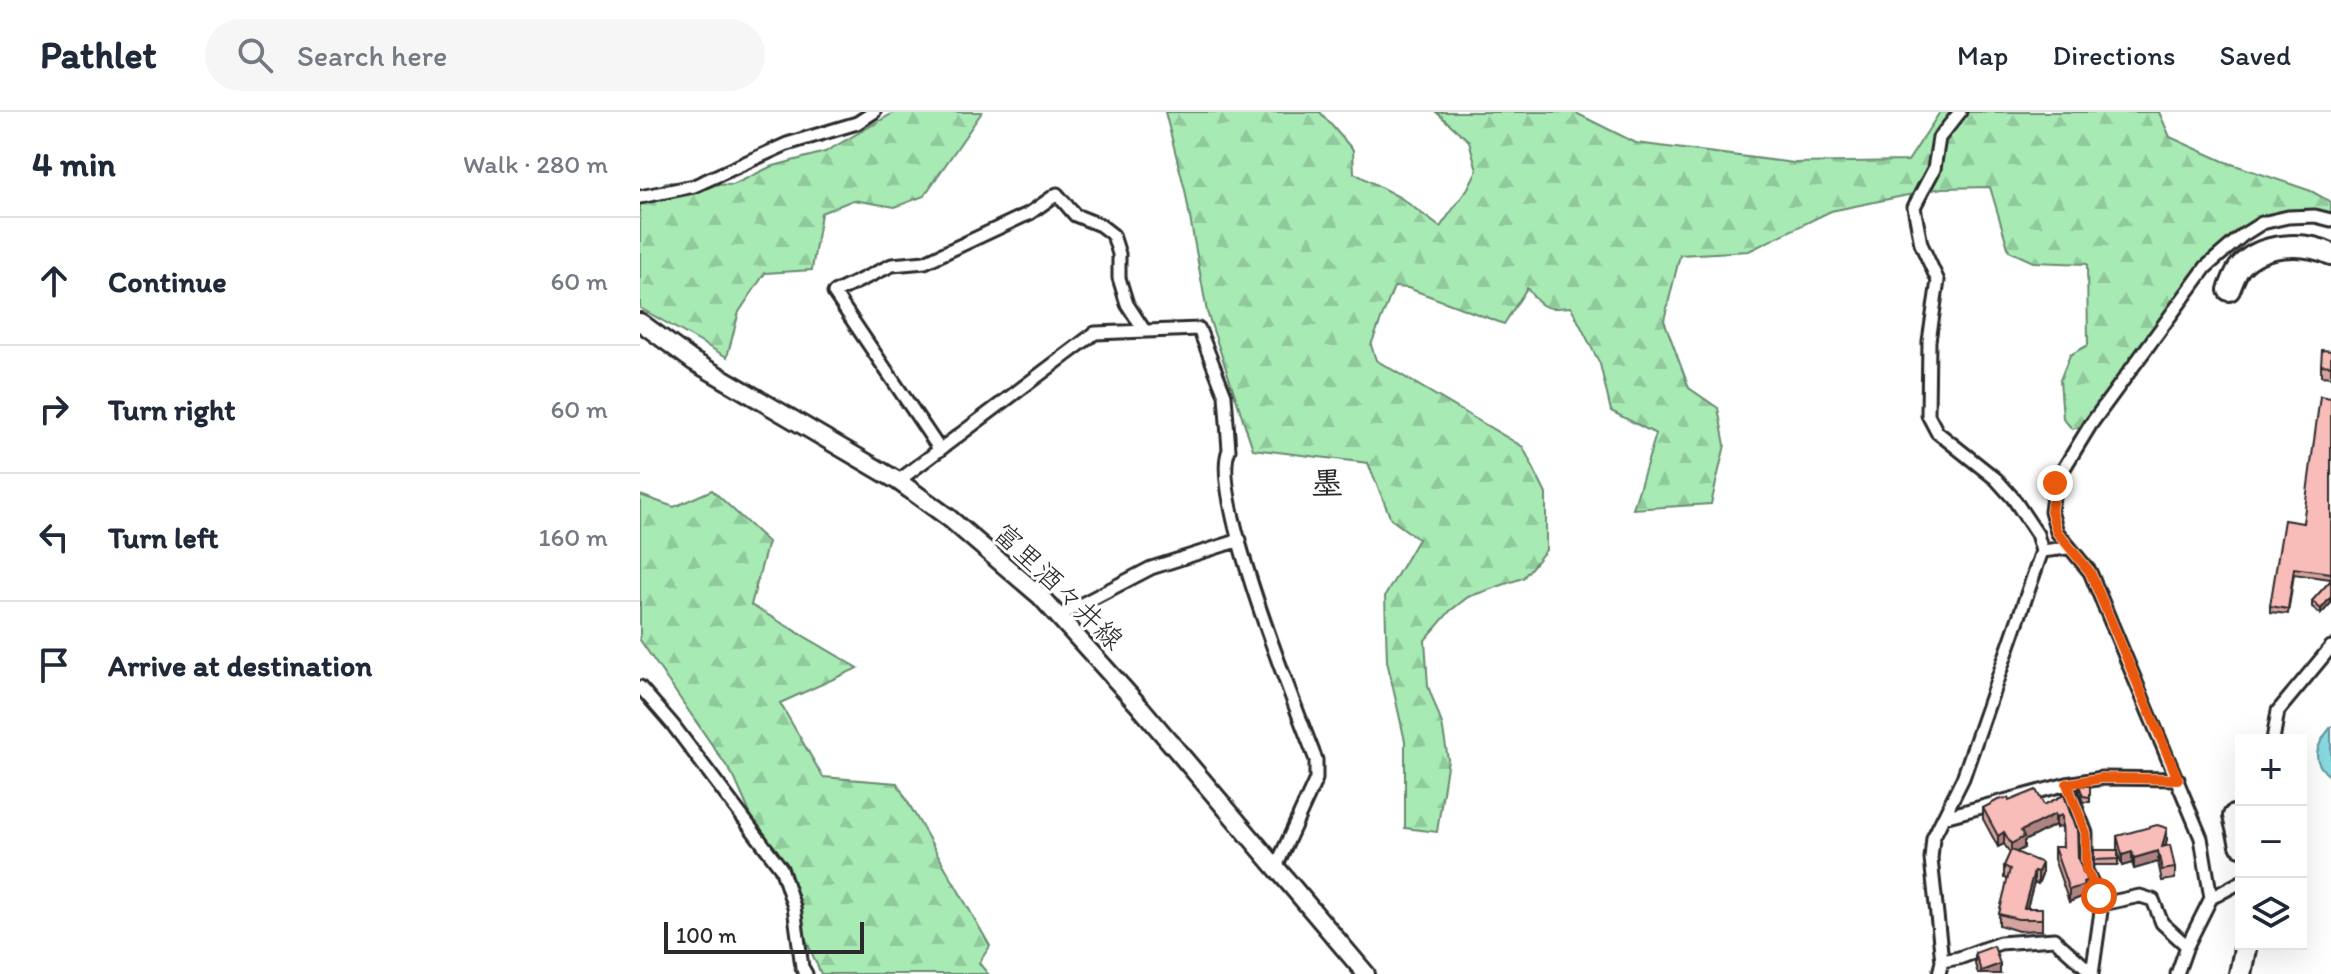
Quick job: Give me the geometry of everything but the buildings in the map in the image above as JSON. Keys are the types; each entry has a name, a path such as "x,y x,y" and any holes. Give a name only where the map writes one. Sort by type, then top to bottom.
{"highway":[{"path":"2229,290 2240,267 2276,248 2292,245 2315,247 2331,254"},
{"path":"2234,816 2235,820"},
{"path":"2240,974 2245,950"}],"main road":[{"name":"富里酒々井線","path":"640,322 693,361 898,481 993,554 1059,616 1141,708 1366,974"}],"street":[{"path":"640,197 694,186 787,144 874,112"},
{"path":"1939,974 1942,961 1931,859 1933,838 1963,778 2042,551 2037,534 2013,498 1996,479 1937,432 1928,415 1929,341 1938,281 1921,244 1914,207 1934,169 1939,138 1960,112"},
{"path":"940,450 834,293 892,265 925,262 1030,213 1057,194 1075,215 1100,225 1113,235 1119,254 1119,278 1127,304 1144,330"},
{"path":"2211,898 2201,838 2178,779 2090,572 2067,548 2057,532 2051,511 2055,483 2061,470 2206,267 2262,223 2288,217 2315,216 2331,220"},
{"path":"898,481 1095,333 1199,329 1225,395 1228,481 1240,540 1269,638 1316,760 1316,779 1275,869"},
{"path":"1059,616 1151,568 1240,540"},
{"path":"2042,551 2067,548"},
{"path":"2274,734 2278,711 2331,647"},
{"path":"640,687 673,725 781,868 794,907 802,967 806,974"},
{"path":"1944,817 2067,784 2102,778 2178,779"},
{"path":"2067,784 2086,833 2086,870 2102,904 2092,974"},
{"path":"2177,974 2211,898 2235,885"},
{"path":"2102,904 2140,896 2153,900 2162,923 2187,946"},
{"path":"1942,961 2000,943 2054,939 2092,974"}],"green space":[{"path":"895,112 982,112 924,196 895,207 853,200 821,213 812,270 765,273 739,312 727,357 640,308 640,201 666,182 733,185 770,167 825,152"},
{"path":"1165,112 1320,112 1353,150 1354,173 1401,198 1440,227 1477,170 1469,141 1436,112 1574,112 1636,143 1794,163 1908,161 1940,112 2159,112 2170,137 2223,161 2311,191 2331,202 2331,213 2303,210 2276,213 2242,228 2227,240 2188,283 2086,425 2072,429 2063,418 2060,380 2070,355 2088,345 2087,264 2033,262 2009,251 1990,187 1942,188 1831,211 1749,251 1680,255 1664,320 1689,388 1718,408 1725,445 1711,504 1633,509 1656,434 1611,411 1600,364 1571,307 1545,306 1527,288 1504,324 1408,288 1394,287 1371,345 1376,360 1523,447 1546,494 1546,550 1523,578 1468,597 1450,611 1425,640 1428,686 1442,724 1448,759 1437,832 1405,828 1405,741 1387,661 1385,596 1418,539 1391,519 1368,463 1253,449 1207,312 1185,190"},
{"path":"712,490 768,542 751,605 858,668 780,703 823,777 897,783 990,946 979,963 988,974 821,974 734,777 640,640 640,495 674,507"}],"water":[{"path":"2331,727 2331,777 2320,765 2317,753"}],"district":[{"name":"墨","path":"1327,483"}],"route":[{"path":"2055,483 2051,511 2057,532 2067,548 2090,572 2178,779 2102,778 2067,784 2086,833 2086,870 2099,896"}]}
